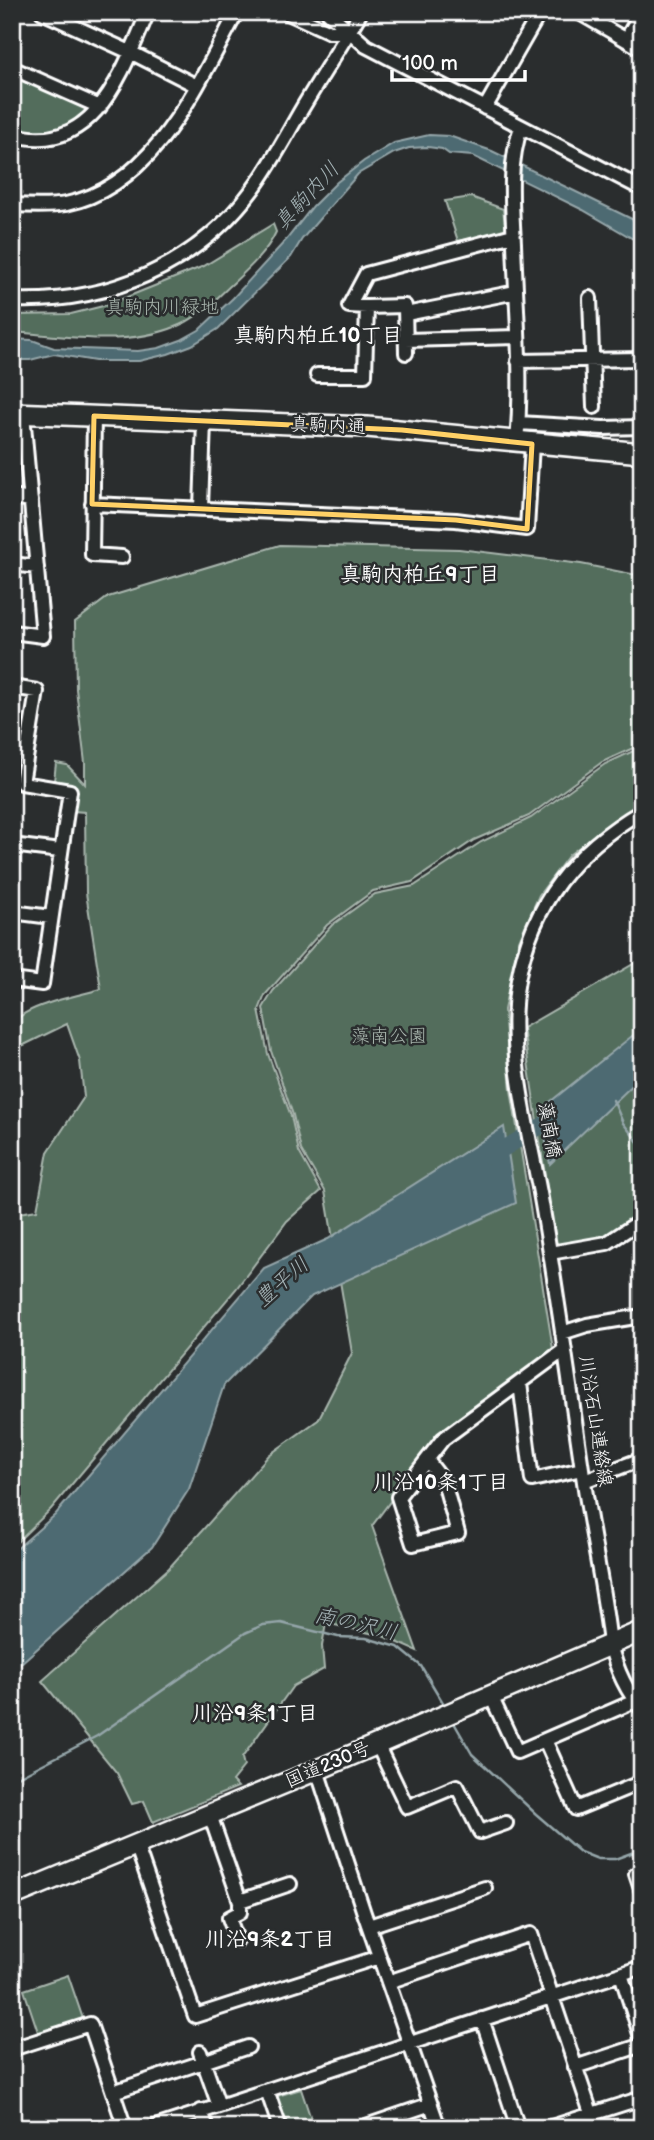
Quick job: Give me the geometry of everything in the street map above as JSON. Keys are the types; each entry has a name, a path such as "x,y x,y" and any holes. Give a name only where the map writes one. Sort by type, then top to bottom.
{"highway":[{"name":"真駒内通","path":"18,413 523,436 642,453"},
{"name":"国道230号","path":"14,1897 642,1631"}],"street":[{"path":"42,12 197,86"},
{"path":"12,134 26,138 58,135 76,127 100,107 115,87 148,12"},
{"path":"12,205 67,204 102,191 147,158 197,86 237,12"},
{"path":"286,12 330,32 349,32"},
{"path":"328,12 366,46 642,190"},
{"path":"12,300 74,298 131,283 160,270 201,243 228,219 253,189 361,12"},
{"path":"485,108 540,12"},
{"path":"578,12 642,49"},
{"path":"626,40 641,12"},
{"path":"12,68 100,107"},
{"path":"92,504 456,520 527,529 511,197 516,141 521,127"},
{"path":"513,235 366,274 349,306 405,306 406,347 517,337"},
{"path":"406,314 516,292"},
{"path":"590,298 594,407"},
{"path":"317,375 365,375 367,307"},
{"path":"518,361 642,359"},
{"path":"12,632 43,636 31,500 18,413"},
{"path":"94,416 92,555 122,557"},
{"path":"201,508 204,421"},
{"path":"523,436 642,427"},
{"path":"12,497 31,500"},
{"path":"12,564 37,567"},
{"path":"12,687 37,691 17,782 70,791 42,984 12,981"},
{"name":"藻南橋","path":"542,1204 517,1063 514,1017 518,979 526,947 544,903 562,877 600,837 642,811"},
{"path":"12,845 60,852"},
{"path":"12,912 51,917"},
{"name":"川沿石山連絡線","path":"542,1204 610,1644 615,1664 638,1705"},
{"path":"550,1253 607,1242 642,1220"},
{"path":"562,1333 587,1325 642,1316"},
{"path":"426,1460 444,1482 457,1533 412,1544 398,1497 426,1460 443,1439 564,1350"},
{"path":"520,1383 532,1480 583,1475 642,1459"},
{"path":"491,1696 517,1752 638,1705"},
{"path":"545,1740 576,1809 642,1782"},
{"path":"377,1744 407,1807 457,1786 480,1832 506,1823"},
{"path":"317,1770 439,2128"},
{"path":"210,1815 240,1902 240,1912 229,1918 237,1940"},
{"path":"136,1844 195,2016 379,1957"},
{"path":"636,1874 642,1892"},
{"path":"240,1902 289,1884"},
{"path":"369,1926 485,1888"},
{"path":"388,1982 531,1934 596,2128"},
{"path":"152,2128 642,1967"},
{"path":"576,2067 642,2042 621,1974"},
{"path":"482,2019 518,2128"},
{"path":"12,2049 90,2024 125,2128"},
{"path":"113,2092 202,2057 248,2047"},
{"path":"202,2057 219,2106"},
{"path":"267,2090 280,2128"},
{"path":"548,2128 642,2098"},
{"path":"369,2126 430,2104"},
{"path":"201,2111 207,2128"}],"highlighted area":[{"path":"94,416 402,430 532,444 527,529 456,520 92,504"}],"green space":[{"path":"12,76 91,109 63,128 46,132 12,130"},
{"path":"471,197 503,209 506,233 475,241 473,238 458,241 445,201"},
{"name":"真駒内川緑地","path":"273,224 276,232 256,260 210,305 186,322 144,336 123,338 78,338 12,332 12,315 71,314 107,305 204,266"},
{"path":"280,545 459,549 581,564 642,576 642,744 602,762 529,816 474,840 412,882 373,891 327,925 265,995 259,1010 268,1054 291,1116 299,1152 321,1191 287,1221 236,1289 51,1509 12,1547 12,1214 37,1210 48,1152 84,1097 80,1061 67,1024 12,1048 12,1028 18,1018 39,1006 101,989 86,893 85,812 73,811 76,786 54,781 56,763 67,765 85,784 76,689 75,622 108,597"},
{"name":"藻南公園","path":"642,747 642,806 614,821 569,855 539,895 518,943 504,1010 511,1090 554,1355 473,1414 404,1483 372,1526 417,1651 383,1636 326,1623 322,1646 324,1669 293,1686 242,1758 244,1766 232,1781 238,1787 153,1822 144,1801 132,1804 117,1773 42,1681 169,1568 269,1455 318,1420 352,1353 325,1191 301,1150 293,1115 271,1051 263,1008 273,991 332,925 375,894 414,886 481,842 531,818 605,764"},
{"path":"642,959 642,1216 608,1239 556,1249 523,1028"},
{"path":"68,1975 83,2019 39,2035 24,1990"},
{"path":"301,2089 314,2128 284,2128 274,2097"}],"water":[{"path":"429,135 449,136 492,151 642,224 642,244 583,210 473,156 449,154 442,149 428,147 409,148 394,153 358,174 302,239 291,257 218,329 192,345 139,361 95,361 54,354 30,360 12,360 12,339 32,340 54,348 138,351 159,348 181,340 199,330 233,298 337,182 394,143"},
{"path":"642,1028 642,1076 550,1164 540,1110"},
{"path":"504,1127 516,1203 312,1296 224,1385 189,1489 152,1547 12,1671 12,1553 55,1515 264,1268 328,1239"}],"waterway":[{"path":"613,1100 623,1123 642,1147"},
{"name":"豊平川","path":"490,1157 561,1114"},
{"name":"南の沢川","path":"12,1780 97,1736 245,1633 263,1625 281,1623 338,1637 366,1638 398,1647 421,1666 445,1706"},
{"name":"南の沢川","path":"453,1721 472,1754 580,1852 598,1859 615,1859 642,1849"}],"district":[{"name":"真駒内柏丘10丁目","path":"318,335"},
{"name":"真駒内柏丘9丁目","path":"420,574"},
{"name":"川沿10条1丁目","path":"441,1482"},
{"name":"川沿9条1丁目","path":"255,1713"},
{"name":"川沿9条2丁目","path":"270,1939"}],"water label":[{"name":"真駒内川","path":"307,196"}]}
